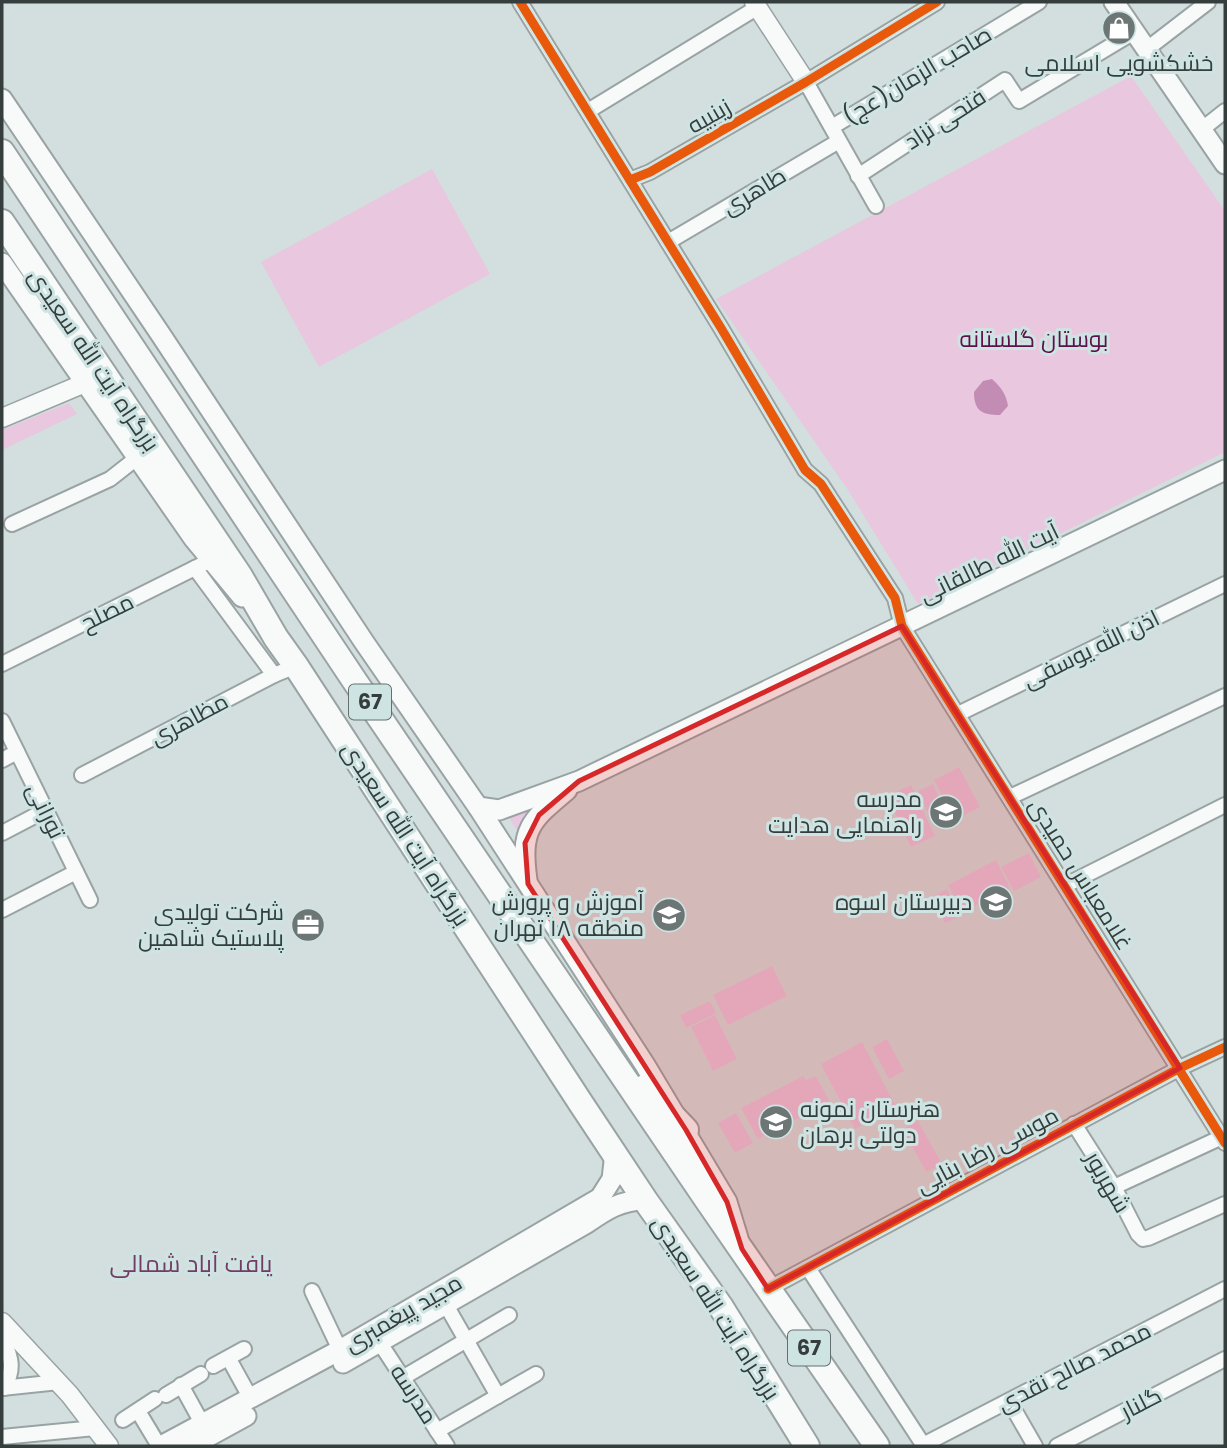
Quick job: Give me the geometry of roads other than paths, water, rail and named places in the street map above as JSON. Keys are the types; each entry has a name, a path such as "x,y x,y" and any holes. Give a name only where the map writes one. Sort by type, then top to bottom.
{"highway":[{"name":"بزرگراه آیت الله سعیدی","path":"2,152 354,680 877,1446"},
{"name":"بزرگراه آیت الله سعیدی","path":"2,222 240,576 276,638 285,670 720,1307 807,1446"},
{"path":"599,1038 686,1130"},
{"path":"860,1421 866,1446"}],"main road":[{"path":"1114,2 1225,164"},
{"name":"بزرگراه آیت الله سعیدی","path":"2,99 528,884 686,1130 727,1202 742,1249"},
{"path":"2,263 138,457 203,564 276,638"},
{"name":"آیت الله طالقانی","path":"478,807 499,810 579,781 1225,470"},
{"name":"آیت الله طالقانی","path":"528,884 524,856 529,830 549,804 579,781"},
{"path":"615,1153 612,1179 604,1203 645,1200"},
{"name":"مجید پیغمبری","path":"160,1446 340,1350 377,1337 446,1305 587,1223 604,1203"},
{"name":"مجید پیغمبری","path":"191,1446 604,1203"}],"street":[{"name":"غلامعباس حمیدی","path":"520,2 805,470 821,484 895,598 902,626 1223,1140"},
{"name":"زینبیه","path":"630,180 650,172 806,82 937,2"},
{"name":"صاحب الزمان(عج)","path":"832,127 1039,2"},
{"path":"1147,49 1208,2"},
{"path":"587,111 756,4 806,82 876,206"},
{"name":"فتحی نزاد","path":"858,176 1005,80 1018,100 1134,32"},
{"path":"1201,130 1225,111"},
{"name":"طاهری","path":"668,242 839,141"},
{"path":"2,418 85,383"},
{"path":"12,524 110,479 138,457"},
{"path":"203,564 285,670"},
{"name":"مصلح","path":"2,664 203,564"},
{"name":"اذن الله یوسفی","path":"958,714 1225,584"},
{"name":"مظاهری","path":"82,775 285,670"},
{"path":"1010,797 1225,696"},
{"name":"تورانی","path":"2,721 90,900"},
{"path":"2,760 17,752"},
{"path":"1066,886 1225,805"},
{"path":"2,833 46,810"},
{"path":"2,910 76,872"},
{"name":"موسی رضا بنایی","path":"768,1289 1180,1068 1225,1047"},
{"name":"شهریور","path":"1074,1125 1114,1187 1143,1239 1225,1204"},
{"path":"1114,1187 1223,1140"},
{"path":"808,1268 923,1446"},
{"name":"محمد صالح نقدی","path":"923,1446 1225,1289"},
{"path":"312,1291 340,1350"},
{"path":"446,1305 498,1396"},
{"path":"404,1377 509,1315"},
{"path":"2,1322 59,1382 109,1446"},
{"path":"2,1335 12,1367 10,1377 3,1388"},
{"name":"مدرسه","path":"377,1337 447,1446"},
{"path":"122,1420 244,1349"},
{"path":"229,1359 251,1399"},
{"name":"گلنار","path":"1057,1446 1225,1359"},
{"path":"437,1431 536,1374"},
{"path":"3,1388 59,1382"},
{"path":"181,1385 203,1425"},
{"path":"138,1411 160,1446"},
{"path":"1016,1413 1035,1446"},
{"path":"2,1437 95,1427"}],"place":[{"name":"خشکشویی اسلامی","path":"1119,28"},
{"name":"مدرسه راهنمایی هدایت","path":"946,812"},
{"name":"دبیرستان اسوه","path":"996,902"},
{"name":"آموزش و پرورش منطقه ۱۸ تهران","path":"669,915"},
{"name":"شرکت تولیدی پلاستیک شاهین","path":"308,925"},
{"name":"هنرستان نمونه دولتی برهان","path":"776,1122"}],"district":[{"name":"یافت آباد شمالی","path":"191,1264"}],"park label":[{"name":"بوستان گلستانه","path":"1034,339"}]}
